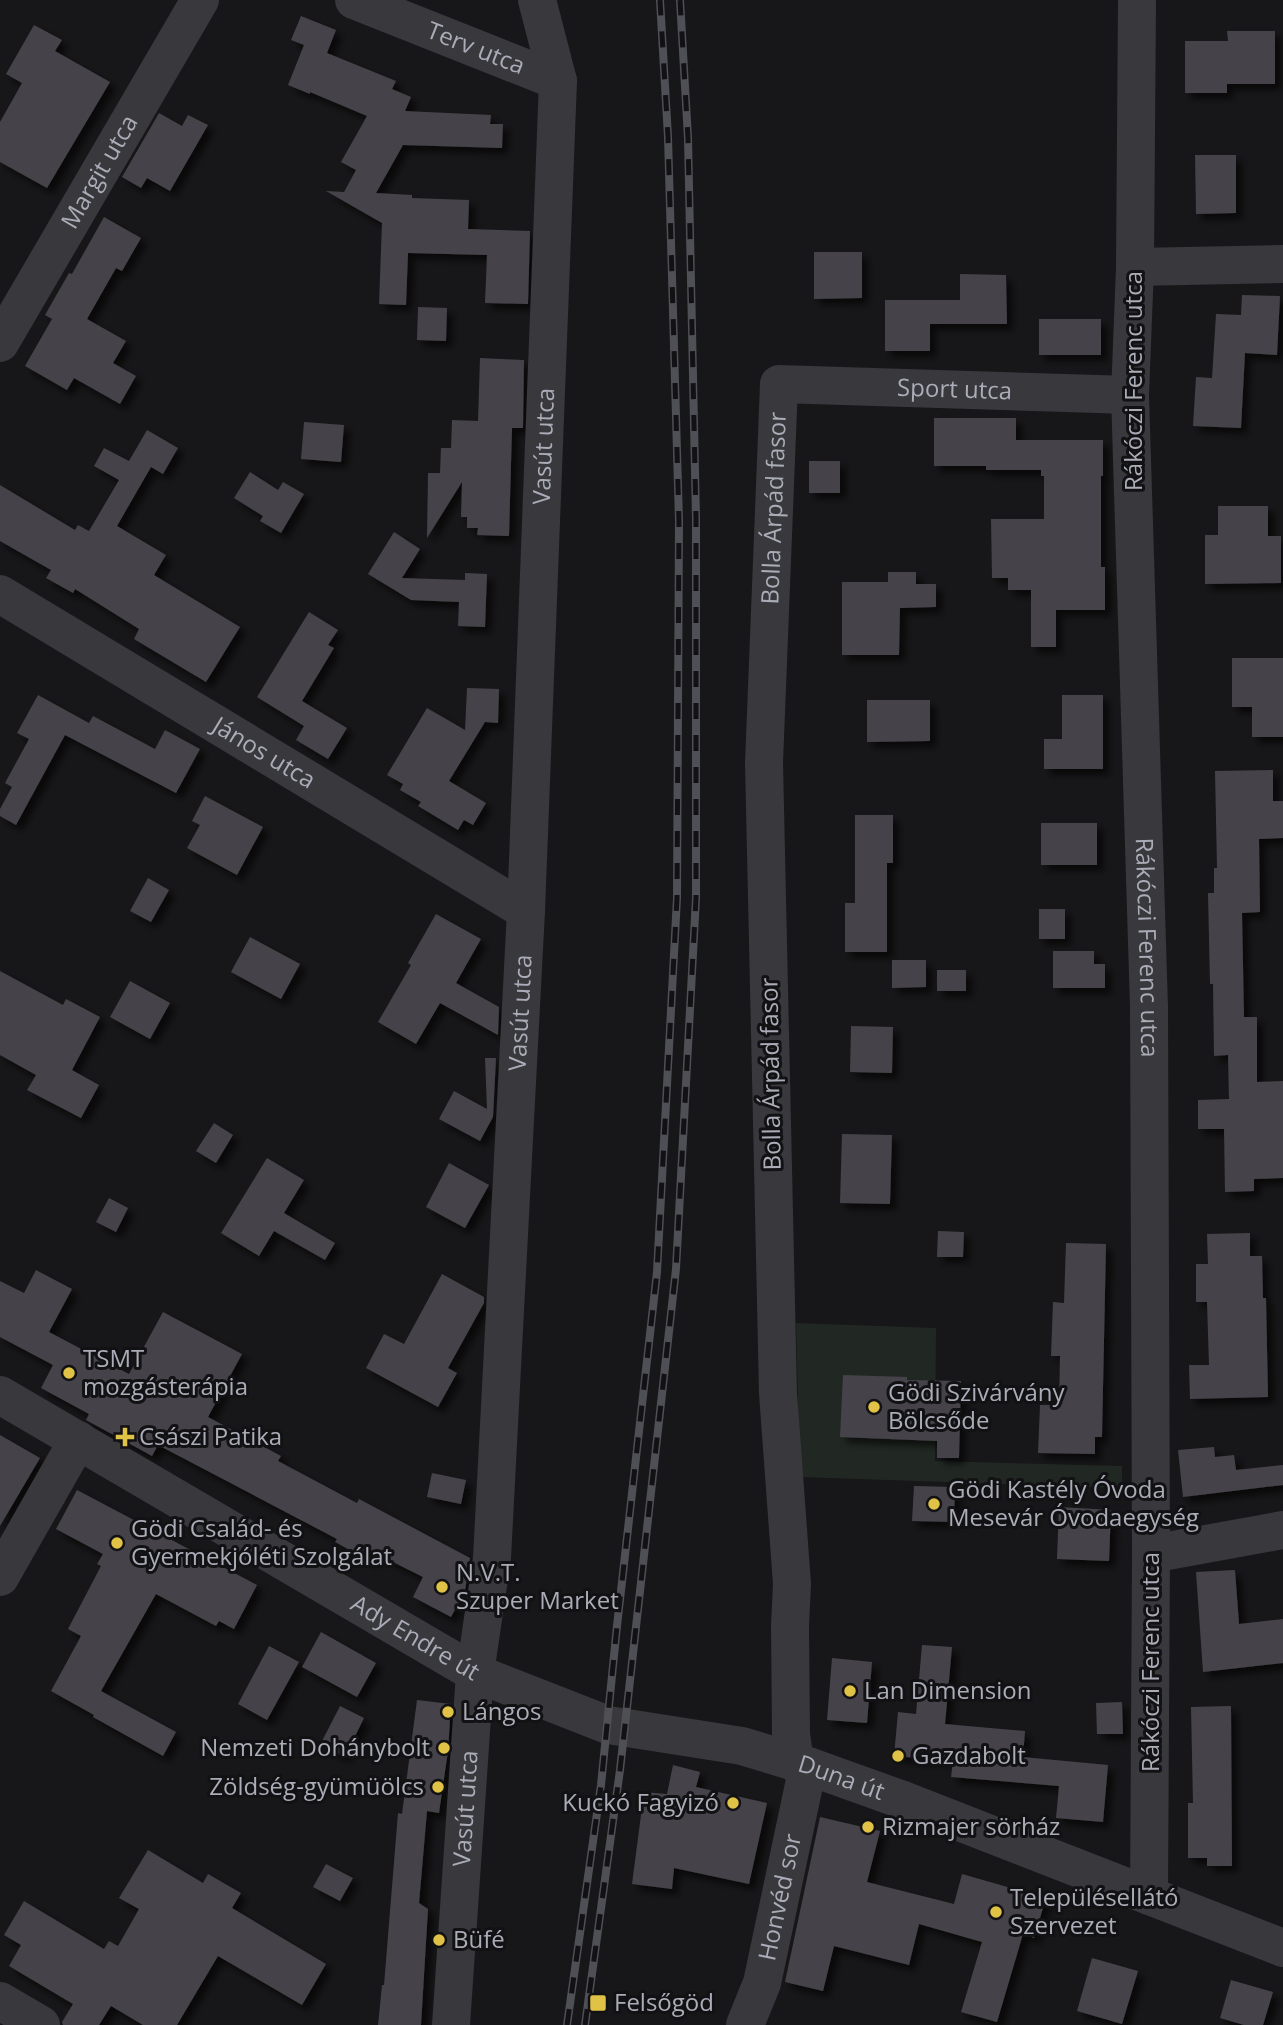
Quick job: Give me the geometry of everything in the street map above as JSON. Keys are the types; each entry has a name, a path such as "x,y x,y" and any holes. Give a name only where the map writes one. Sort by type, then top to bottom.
{"street":[{"name":"Margit utca","path":"0,343 200,0"},
{"name":"Terv utca","path":"354,0 558,81"},
{"name":"Vasút utca","path":"452,2025 475,1673 492,1558 526,911 558,81 537,0"},
{"name":"Rákóczi Ferenc utca","path":"1137,0 1135,267 1130,395 1149,1007 1152,1554 1150,1896"},
{"path":"1135,267 1283,264"},
{"name":"Sport utca","path":"779,384 1130,395"},
{"name":"Bolla Árpád fasor","path":"779,384 764,764 778,1392 792,1584 791,1734 801,1765"},
{"name":"János utca","path":"0,594 526,911"},
{"name":"Ady Endre út","path":"0,1395 475,1673 594,1720 625,1727"},
{"path":"0,1577 78,1440"},
{"path":"1152,1554 1283,1530"},
{"name":"Duna út","path":"625,1727 743,1746 801,1765 903,1800 1283,1948"},
{"name":"Honvéd sor","path":"746,2025 762,1983 801,1765"},
{"path":"0,2001 41,2025"}],"shaded area":[{"path":"796,1323 936,1328 935,1461 1122,1466 1122,1488 800,1477"}],"building":[{"path":"301,16 336,30 327,53 396,81 392,89 411,97 405,111 491,115 490,124 503,124 502,148 403,145 376,193 412,195 412,198 469,200 468,229 530,231 528,304 485,303 487,255 408,253 406,305 379,304 382,223 326,191 344,192 356,170 341,162 367,116 288,85 304,45 291,40"},
{"path":"34,25 62,40 55,51 110,82 47,188 0,162 0,122 22,83 6,74"},
{"path":"1227,31 1275,31 1275,84 1227,84 1227,93 1185,93 1185,41 1228,41"},
{"path":"159,113 182,126 188,115 208,125 170,191 147,178 141,188 122,177"},
{"path":"1195,155 1236,155 1236,213 1196,214"},
{"path":"104,217 141,238 122,271 116,268 87,319 126,341 113,363 136,376 120,404 74,378 67,390 25,366 52,319 45,315"},
{"path":"814,252 862,252 862,298 814,299"},
{"path":"960,274 1006,275 1007,324 930,324 930,351 885,351 885,300 960,300"},
{"path":"1242,295 1280,296 1277,355 1245,353 1241,428 1193,426 1196,377 1212,378 1216,314 1241,315"},
{"path":"418,307 447,308 446,341 417,340"},
{"path":"1039,319 1101,319 1101,355 1039,355"},
{"path":"480,358 524,360 523,428 512,428 509,536 477,535 478,528 467,528 467,517 461,517 462,482 427,538 428,473 440,473 441,448 451,448 452,420 478,421"},
{"path":"934,418 1016,418 1016,440 1103,440 1101,567 1105,567 1105,610 1056,610 1056,647 1031,647 1031,590 1008,590 1008,578 992,578 991,519 1044,519 1044,476 1041,476 1041,470 934,466"},
{"path":"304,422 344,425 341,462 301,459"},
{"path":"147,430 178,448 163,474 151,467 117,526 166,555 154,575 240,627 206,682 134,639 139,629 75,589 73,593 46,578 51,570 0,541 0,485 75,530 78,525 89,531 119,480 94,466 104,448 129,461"},
{"path":"809,461 840,461 840,493 809,493"},
{"path":"250,472 278,490 283,482 304,494 281,533 260,521 263,516 234,498"},
{"path":"1218,506 1268,506 1268,536 1281,536 1281,583 1205,584 1205,535 1218,535"},
{"path":"394,532 420,549 402,578 465,580 465,573 487,574 485,627 458,626 459,602 411,600 368,574"},
{"path":"888,572 916,572 916,584 936,584 936,607 900,608 899,655 842,655 842,582 888,582"},
{"path":"309,612 338,630 328,645 334,648 302,701 347,728 328,759 296,740 304,726 257,697"},
{"path":"1232,658 1283,658 1283,737 1252,737 1252,707 1232,707"},
{"path":"467,688 499,689 498,723 485,722 449,781 486,803 473,825 464,820 458,830 418,806 421,802 400,790 403,784 387,775 427,708 465,730"},
{"path":"38,695 89,723 93,716 155,749 165,730 200,749 176,793 65,735 16,825 0,816 0,809 12,787 5,783 29,739 17,733"},
{"path":"1062,695 1103,695 1103,769 1044,769 1044,739 1062,739"},
{"path":"867,700 930,700 930,741 867,742"},
{"path":"1273,770 1273,801 1283,801 1283,838 1259,839 1260,912 1242,913 1244,1017 1257,1017 1257,1082 1283,1081 1283,1178 1254,1179 1254,1191 1225,1192 1224,1129 1198,1129 1198,1100 1229,1099 1228,1055 1214,1056 1213,984 1210,984 1208,893 1214,893 1214,868 1217,868 1215,771"},
{"path":"205,796 263,827 237,875 187,848 200,825 192,821"},
{"path":"855,815 893,815 893,863 887,863 887,952 845,952 845,903 855,903"},
{"path":"1041,823 1097,823 1097,865 1041,865"},
{"path":"148,878 169,890 151,922 130,911"},
{"path":"1039,909 1065,909 1065,939 1039,939"},
{"path":"436,914 481,939 456,983 499,1007 498,1035 440,1003 416,1044 378,1022 411,965 408,963"},
{"path":"250,937 300,964 281,999 231,972"},
{"path":"1053,951 1094,951 1094,964 1105,964 1105,988 1053,988"},
{"path":"892,960 926,960 926,987 892,988"},
{"path":"937,970 966,970 966,991 937,991"},
{"path":"0,971 63,1005 66,999 100,1017 72,1070 99,1085 81,1118 27,1090 36,1075 0,1055"},
{"path":"130,981 170,1003 150,1039 110,1017"},
{"path":"851,1026 893,1027 892,1073 850,1072"},
{"path":"485,1058 496,1058 493,1117 480,1141 439,1119 454,1091 487,1109"},
{"path":"214,1123 233,1135 216,1163 196,1151"},
{"path":"842,1134 892,1135 890,1204 840,1203"},
{"path":"267,1158 304,1180 284,1213 335,1243 325,1260 274,1231 259,1256 221,1233"},
{"path":"449,1163 489,1185 465,1228 426,1207"},
{"path":"109,1198 128,1208 116,1232 96,1222"},
{"path":"938,1231 964,1232 963,1257 937,1257"},
{"path":"1250,1233 1250,1256 1262,1256 1263,1298 1266,1298 1268,1397 1190,1399 1189,1365 1209,1365 1207,1302 1196,1302 1196,1264 1208,1264 1207,1234"},
{"path":"1066,1243 1106,1244 1102,1437 1095,1437 1095,1454 1038,1453 1040,1405 1059,1405 1060,1356 1051,1356 1053,1302 1064,1303"},
{"path":"36,1270 72,1289 49,1332 129,1374 163,1312 242,1354 208,1417 281,1456 278,1461 357,1503 359,1499 470,1558 465,1591 451,1617 413,1597 423,1577 377,1554 372,1562 335,1542 337,1539 158,1445 152,1456 86,1420 89,1414 41,1388 53,1365 0,1337 0,1281 24,1293"},
{"path":"442,1274 484,1297 484,1303 448,1368 457,1373 438,1407 366,1368 384,1334 404,1344"},
{"path":"843,1375 961,1381 959,1458 937,1458 937,1441 840,1437"},
{"path":"0,1435 40,1458 0,1526"},
{"path":"1214,1447 1215,1457 1234,1455 1236,1470 1283,1465 1283,1485 1183,1497 1178,1450"},
{"path":"432,1473 466,1480 461,1504 427,1497"},
{"name":"Gödi Kastély Óvoda Mesevár Óvodaegység","path":"914,1486 955,1487 954,1522 912,1521"},
{"path":"77,1490 257,1585 234,1629 219,1621 216,1626 156,1594 101,1691 176,1732 163,1756 51,1691 81,1636 68,1629 101,1566 97,1564 103,1554 56,1529"},
{"path":"1059,1507 1111,1510 1109,1561 1057,1559"},
{"path":"1235,1570 1239,1624 1283,1619 1283,1663 1203,1672 1196,1572"},
{"path":"321,1632 376,1663 357,1697 302,1667"},
{"path":"922,1645 952,1647 945,1724 1025,1731 1023,1757 1108,1765 1103,1822 1056,1818 1059,1786 951,1777 953,1761 894,1756 898,1712 916,1714"},
{"path":"269,1646 299,1662 267,1720 238,1704"},
{"name":"Lan Dimension","path":"832,1658 872,1662 867,1723 827,1720"},
{"path":"417,1700 451,1704 448,1751 439,1813 427,1811 419,1903 428,1909 421,2025 378,2025 384,1985 398,1813 402,1814"},
{"path":"1122,1702 1123,1734 1097,1734 1096,1703"},
{"path":"340,1706 364,1718 345,1757 320,1745"},
{"path":"1231,1706 1232,1866 1207,1866 1207,1858 1188,1858 1188,1803 1193,1803 1191,1707"},
{"path":"673,1765 700,1772 696,1787 767,1803 749,1884 674,1868 672,1889 632,1884 644,1792 667,1794"},
{"path":"820,1817 880,1831 867,1882 954,1904 962,1874 1046,1898 1034,1938 1023,1934 997,2022 961,2012 982,1942 919,1924 909,1965 834,1946 823,1991 785,1982"},
{"path":"148,1850 203,1883 208,1874 241,1893 232,1908 326,1964 302,2005 218,1956 177,2025 143,2025 111,2006 99,2025 63,2025 62,2022 73,2004 9,1966 21,1945 4,1935 24,1901 104,1949 109,1941 118,1946 139,1909 119,1898"},
{"path":"326,1864 353,1878 340,1901 313,1887"},
{"path":"1092,1958 1138,1971 1122,2024 1077,2011"},
{"path":"1231,1980 1273,1992 1263,2025 1244,2025 1220,2018"}],"railway":[{"path":"567,2025 601,1785 657,1272 677,898 679,521 668,137 660,0"},
{"path":"585,2025 620,1770 676,1269 696,898 696,519 688,138 680,0"}],"place":[{"name":"TSMT mozgásterápia","path":"69,1373"},
{"name":"Gödi Szivárvány Bölcsőde","path":"874,1407"},
{"name":"Császi Patika","path":"125,1437"},
{"name":"Gödi Kastély Óvoda Mesevár Óvodaegység","path":"934,1504"},
{"name":"Gödi Család- és Gyermekjóléti Szolgálat","path":"117,1543"},
{"name":"N.V.T. Szuper Market","path":"442,1587"},
{"name":"Lan Dimension","path":"850,1691"},
{"name":"Lángos","path":"448,1712"},
{"name":"Nemzeti Dohánybolt","path":"444,1748"},
{"name":"Gazdabolt","path":"898,1756"},
{"name":"Zöldség-gyümüölcs","path":"438,1787"},
{"name":"Kuckó Fagyizó","path":"733,1803"},
{"name":"Rizmajer sörház","path":"868,1827"},
{"name":"Településellátó Szervezet","path":"996,1912"},
{"name":"Büfé","path":"439,1940"},
{"name":"Felsőgöd","path":"598,2003"}]}
